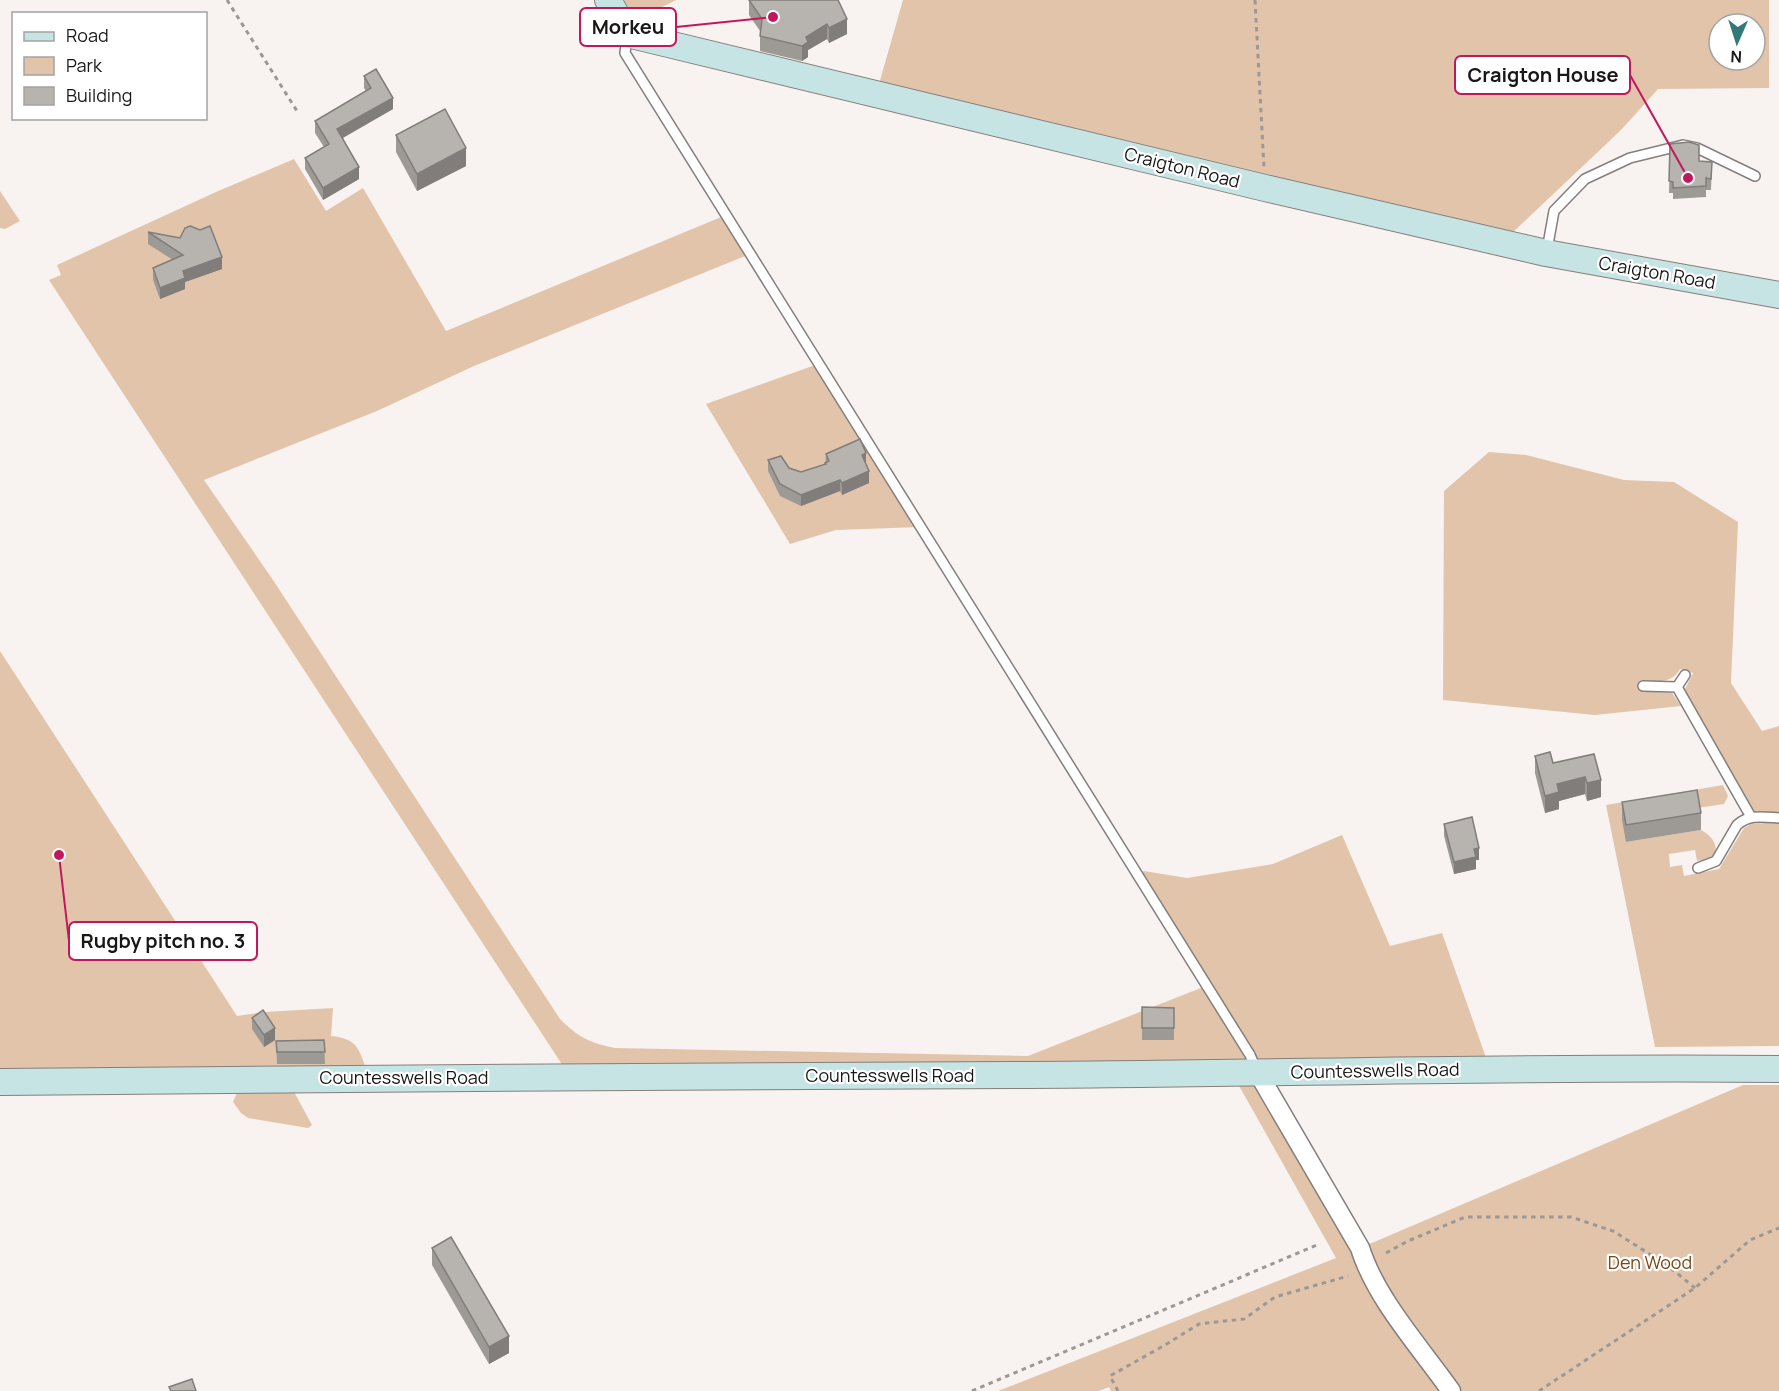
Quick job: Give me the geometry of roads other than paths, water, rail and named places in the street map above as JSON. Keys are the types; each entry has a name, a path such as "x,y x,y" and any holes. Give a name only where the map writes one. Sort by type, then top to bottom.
{"street":[{"path":"608,0 627,34"},
{"name":"Craigton Road","path":"627,34 1265,188 1546,253 1779,295"},
{"name":"Countesswells Road","path":"0,1082 1779,1069"},
{"path":"1258,1073 1360,1248 1365,1265 1387,1302 1451,1391"}],"lane":[{"path":"627,34 625,53 1250,1055 1258,1073"},
{"path":"1546,253 1554,212 1585,179 1630,158 1683,145 1697,147 1755,176"},
{"path":"1677,687 1685,675"},
{"path":"1644,686 1677,687"},
{"path":"1677,687 1751,817"},
{"path":"1698,868 1716,861 1737,825 1751,817 1779,818"}],"place":[{"name":"Morkeu","path":"773,17"},
{"name":"Craigton House","path":"1688,178"},
{"name":"Rugby pitch no. 3","path":"59,855"}],"park label":[{"name":"Den Wood","path":"1650,1263"}]}
